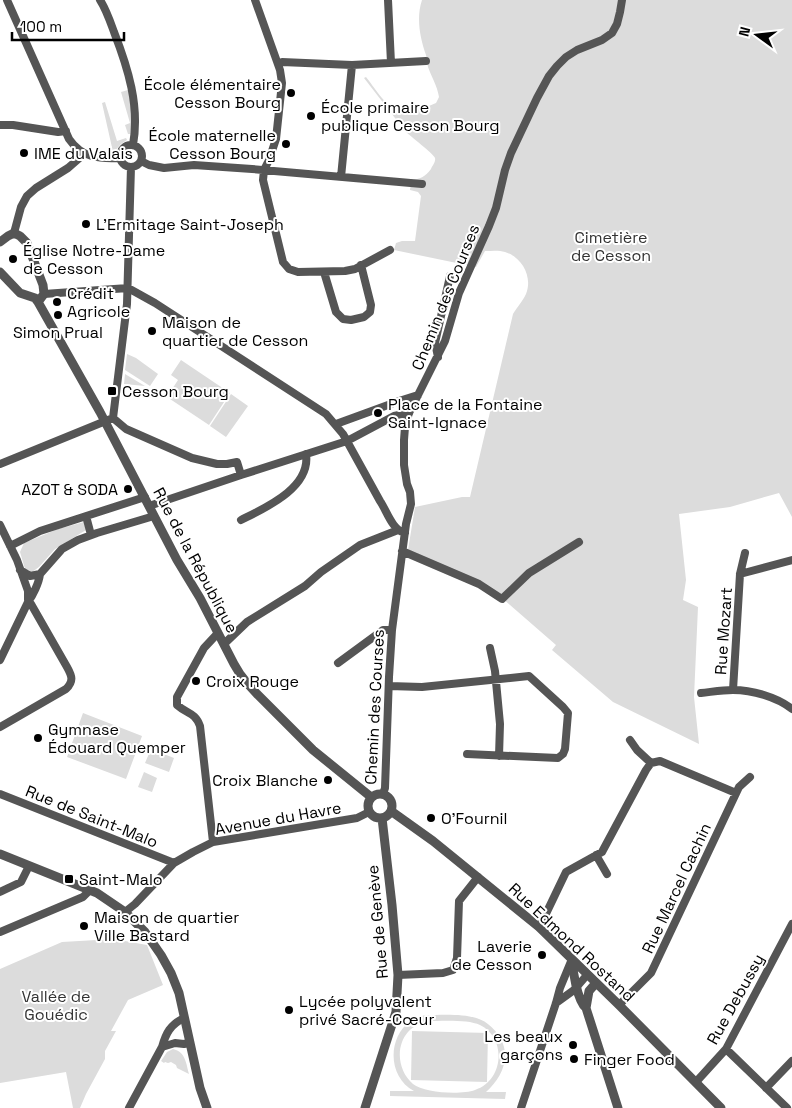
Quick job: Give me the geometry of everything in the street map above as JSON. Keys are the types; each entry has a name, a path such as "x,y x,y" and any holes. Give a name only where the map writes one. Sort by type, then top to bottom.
{"street":[{"path":"7,0 73,146 84,154 100,158 120,158"},
{"path":"100,0 123,53 132,86 135,115 132,145"},
{"path":"255,0 280,70 282,82 276,139 264,170 263,180 283,262 289,269 298,272 345,271 355,269 390,250"},
{"path":"388,0 391,63"},
{"name":"Chemin des Courses","path":"383,794 385,788 388,686 392,630 402,551 401,532 411,504 404,465 405,426 409,413 445,341 459,293 496,208 511,153 537,98 549,76 566,57 577,50 602,40 612,33 617,24 622,0"},
{"path":"278,64 282,62 352,65 426,62"},
{"path":"341,177 352,65"},
{"path":"0,125 66,132"},
{"path":"132,145 141,151 142,158 137,166 131,168 125,166 121,161 120,154 123,148 132,145"},
{"path":"0,242 14,233 21,207 27,196 36,188 68,168 84,154"},
{"path":"141,161 164,168 194,165 422,184"},
{"path":"109,420 126,312 131,168"},
{"name":"Rue de la République","path":"14,233 27,243 43,285 41,298 109,420 154,516 237,669 257,694 313,750 372,797"},
{"path":"324,272 336,312 343,319 351,320 364,317 370,312 372,304 361,265"},
{"path":"0,272 20,294 35,298 128,288 155,303 326,414 336,424 347,441 380,501 401,532 360,545 321,572 305,586 247,622 224,644"},
{"path":"438,357 435,343 450,276"},
{"path":"336,424 399,400 418,395"},
{"path":"149,506 347,441 394,416 409,413"},
{"path":"0,464 109,420 192,458 217,464 237,462 240,475"},
{"path":"241,520 277,502 290,492 305,469 307,462 306,454"},
{"path":"10,546 40,531 145,497"},
{"path":"86,516 91,535"},
{"path":"0,660 31,599 40,574 62,549 91,535 154,516"},
{"path":"0,525 17,560 28,591 28,602 31,604 72,676 70,685 66,689 0,727"},
{"path":"402,551 480,584 502,599 529,573 579,542"},
{"name":"Rue Mozart","path":"733,690 740,574 745,554"},
{"name":"Rue Mozart","path":"740,574 792,560"},
{"path":"20,570 30,576 40,574"},
{"path":"338,663 383,630 392,630"},
{"path":"214,842 200,726 197,718 177,705 177,697 204,648 218,633"},
{"path":"490,648 496,679 500,724 499,756"},
{"path":"388,686 422,687 529,676 563,707 568,714 565,749 558,758 467,754"},
{"path":"701,693 733,690 760,694 774,698 792,709"},
{"path":"630,740 651,763"},
{"path":"539,927 566,872 602,852 651,763 660,761 736,793"},
{"name":"Rue Marcel Cachin","path":"619,1005 651,973 739,787 750,776"},
{"name":"Rue de Saint-Malo","path":"0,794 174,864"},
{"path":"377,794 383,794 391,801 392,808 386,817 376,818 369,812 367,806 372,797 377,794"},
{"name":"Rue Edmond Rostand","path":"391,811 433,841 539,927 721,1108"},
{"name":"Avenue du Havre","path":"126,912 174,864 214,842 357,818 369,812"},
{"name":"Rue de Genève","path":"365,1108 396,1012 398,976 382,818"},
{"path":"0,854 97,893 126,912 151,940 171,973 179,993 189,1043 207,1108"},
{"path":"596,855 607,874"},
{"path":"0,892 20,882 29,866"},
{"path":"398,976 443,973 453,970 457,958 459,901 478,877"},
{"path":"0,932 83,897 90,890"},
{"name":"Rue Debussy","path":"696,1082 726,1049 792,924"},
{"path":"572,959 573,973 582,1005 586,1008"},
{"path":"521,1108 560,988 572,959"},
{"path":"556,1003 577,987 587,975"},
{"path":"596,983 589,991 586,1008 618,1108"},
{"path":"130,1108 162,1047 164,1039 172,1026 184,1018"},
{"path":"162,1047 175,1043 189,1043"},
{"path":"726,1049 786,1108"},
{"path":"766,1088 792,1061"}],"green space":[{"name":"Cimetière de Cesson","path":"422,0 792,0 792,517 779,493 730,507 679,514 686,580 683,600 698,607 694,697 699,744 613,702 552,650 556,645 494,591 408,550 415,507 470,497 513,314 528,288 527,275 521,263 503,251 485,251 476,267 394,250 396,243 415,241 421,196 418,192 410,190 411,180 427,174 434,164 435,158 405,131 364,78 366,77 384,100 396,110 405,112 436,103 439,97 428,67 419,28"},
{"path":"128,90 132,134 128,134 125,125 130,123 121,92"},
{"path":"105,102 117,141 126,138 127,140 114,152 102,103"},
{"path":"127,354 136,358 158,374 150,386 125,370"},
{"path":"181,360 230,393 209,425 167,397 178,380 171,375"},
{"path":"125,374 145,386 124,384"},
{"path":"231,394 248,406 226,437 210,426"},
{"path":"84,522 86,530 55,549 32,572 25,569 20,552 24,543 58,529"},
{"path":"83,713 142,736 126,779 67,757"},
{"path":"151,749 174,758 169,772 145,763"},
{"path":"144,772 157,778 152,792 138,787"},
{"name":"Vallée de Gouédic","path":"114,939 147,945 163,985 128,1000 111,1031 116,1031 105,1051 105,1059 80,1108 73,1108 66,1072 0,1083 0,969 62,942"},
{"path":"425,1015 473,1017 487,1023 497,1033 504,1049 504,1065 497,1079 486,1092 506,1092 505,1099 390,1096 390,1091 414,1091 405,1085 399,1077 395,1067 394,1047 403,1029 412,1020","holes":["427,1021 469,1022 480,1025 489,1031 495,1039 498,1049 496,1069 492,1078 485,1085 469,1092 434,1091 413,1084 401,1066 401,1045 408,1032"]},
{"path":"412,1031 488,1033 487,1082 411,1080"},
{"path":"173,1049 183,1056 189,1074 177,1068 171,1062 164,1063 161,1061 167,1052"}],"place":[{"name":"École élémentaire Cesson Bourg","path":"291,93"},
{"name":"École primaire publique Cesson Bourg","path":"311,116"},
{"name":"École maternelle Cesson Bourg","path":"286,144"},
{"name":"IME du Valais","path":"24,153"},
{"name":"L'Ermitage Saint-Joseph","path":"86,224"},
{"name":"Église Notre-Dame de Cesson","path":"13,259"},
{"name":"Crédit Agricole","path":"57,302"},
{"name":"Simon Prual","path":"58,315"},
{"name":"Maison de quartier de Cesson","path":"152,331"},
{"name":"Cesson Bourg","path":"112,391"},
{"name":"Place de la Fontaine Saint-Ignace","path":"378,413"},
{"name":"AZOT & SODA","path":"128,489"},
{"name":"Croix Rouge","path":"196,681"},
{"name":"Gymnase Édouard Quemper","path":"38,738"},
{"name":"Croix Blanche","path":"328,780"},
{"name":"O'Fournil","path":"431,818"},
{"name":"Saint-Malo","path":"69,879"},
{"name":"Maison de quartier Ville Bastard","path":"84,926"},
{"name":"Laverie de Cesson","path":"542,955"},
{"name":"Lycée polyvalent privé Sacré-Cœur","path":"289,1010"},
{"name":"Les beaux garçons","path":"573,1045"},
{"name":"Finger Food","path":"574,1059"}]}
